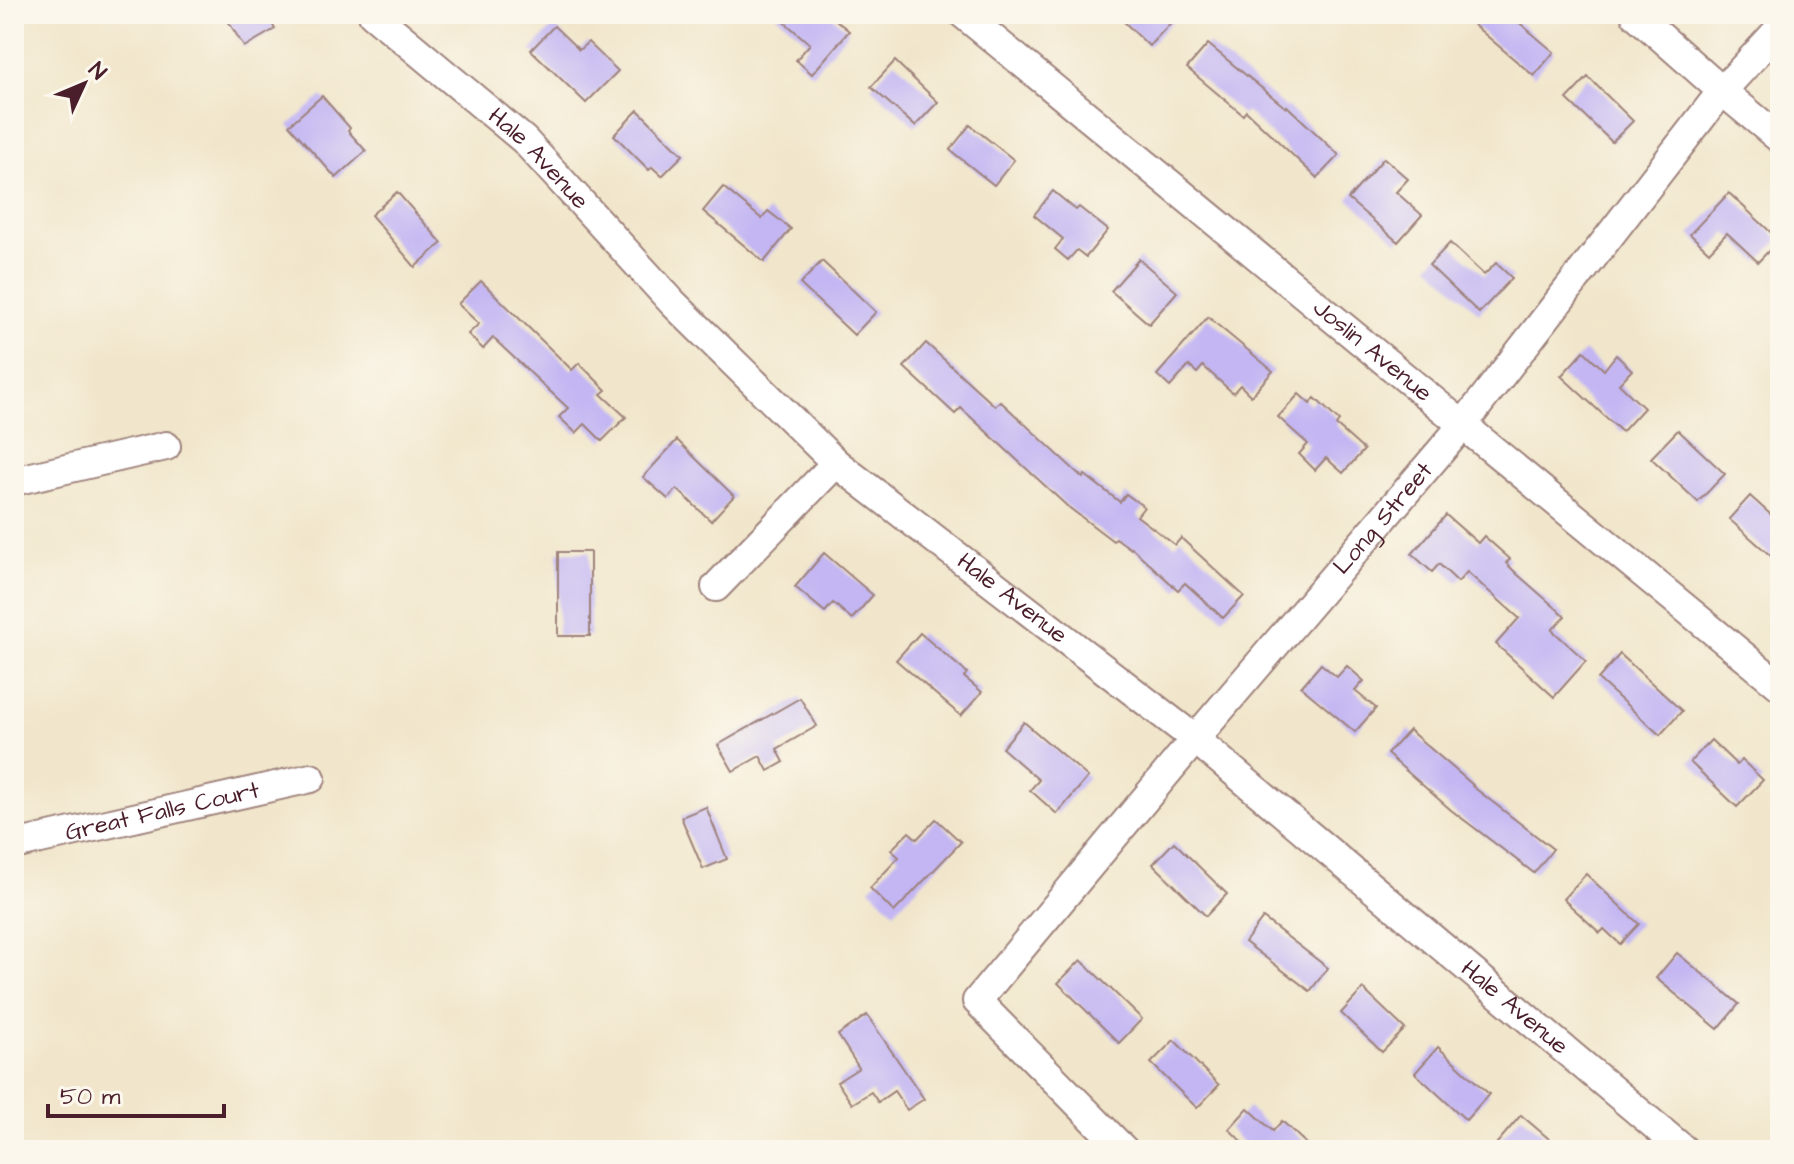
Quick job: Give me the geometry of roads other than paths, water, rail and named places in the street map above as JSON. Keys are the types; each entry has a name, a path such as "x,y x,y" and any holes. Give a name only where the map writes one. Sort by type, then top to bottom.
{"street":[{"name":"Hale Avenue","path":"373,14 524,140 673,303 836,463 1195,739 1684,1150"},
{"name":"Joslin Avenue","path":"963,14 1780,686"},
{"path":"1635,14 1780,139"},
{"name":"Long Street","path":"1124,1150 977,1001 1462,426 1722,91 1780,28"},
{"path":"14,481 166,446"},
{"path":"716,587 836,463"},
{"name":"Great Falls Court","path":"14,845 311,778"}]}
